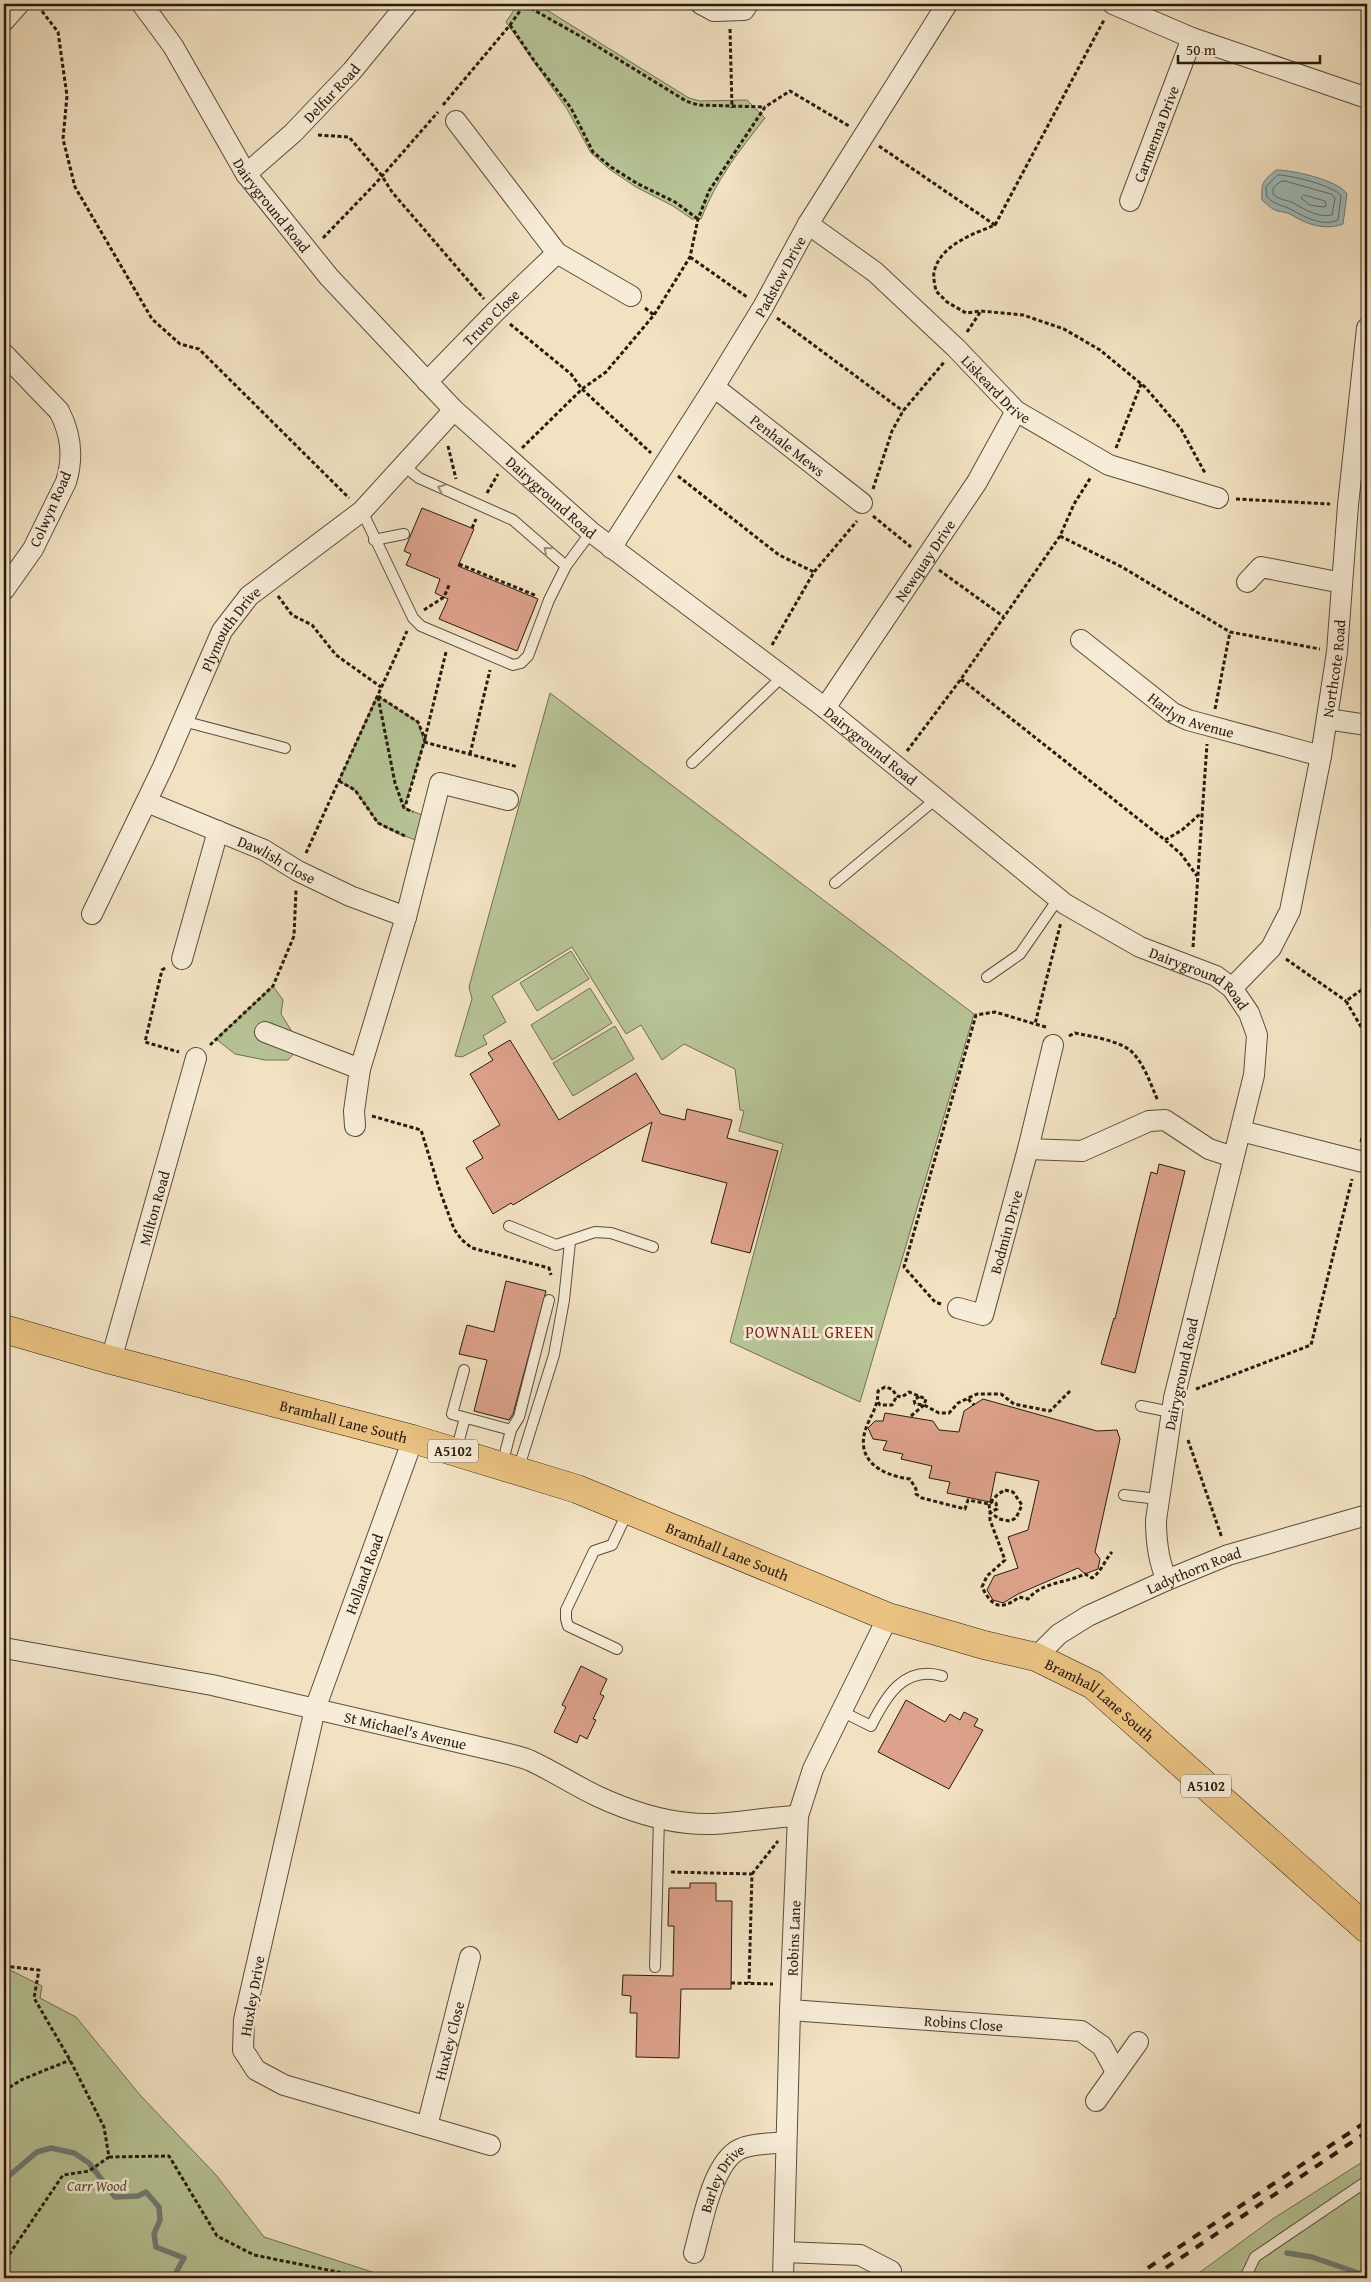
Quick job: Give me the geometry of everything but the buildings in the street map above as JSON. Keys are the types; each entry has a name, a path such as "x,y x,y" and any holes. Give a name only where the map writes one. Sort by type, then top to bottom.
{"main road":[{"name":"Bramhall Lane South","path":"4,1329 111,1360 413,1439 577,1489 888,1617 984,1645 1036,1657 1093,1685 1367,1929"}],"street":[{"path":"4,21 19,4"},
{"name":"Dairyground Road","path":"142,4 174,46 246,174 309,253 427,382 448,417 611,548 826,708 1062,901 1140,947 1216,976 1232,988 1249,1013 1257,1035 1254,1075 1172,1405 1158,1499 1156,1540 1161,1568 1167,1580"},
{"name":"Delfur Road","path":"246,174 293,133 352,71 407,4"},
{"path":"701,4 714,11 739,7"},
{"name":"Padstow Drive","path":"611,548 714,387 763,307 808,224 947,4"},
{"path":"1110,8 1367,98"},
{"name":"Carmenna Drive","path":"1130,201 1192,38"},
{"path":"456,121 557,253 631,296"},
{"name":"Liskeard Drive","path":"808,224 875,272 956,348 1016,411 1106,462 1218,498"},
{"name":"Truro Close","path":"427,382 495,312 557,253"},
{"name":"Northcote Road","path":"1232,988 1271,948 1290,911 1321,756 1337,652 1348,505 1367,328"},
{"name":"Colwyn Road","path":"4,354 59,411 65,422 71,447 69,470 63,487 34,548 4,590"},
{"name":"Penhale Mews","path":"714,387 862,503"},
{"name":"Newquay Drive","path":"826,708 977,482 1016,411"},
{"name":"Plymouth Drive","path":"92,914 147,802 222,632 249,596 362,511 448,417"},
{"path":"1247,582 1262,567 1342,583"},
{"name":"Harlyn Avenue","path":"1081,640 1173,713 1211,727 1321,756"},
{"path":"1327,719 1367,725"},
{"path":"354,1118 360,1069 406,917 440,783 508,800"},
{"name":"Dawlish Close","path":"147,802 264,850 298,871 350,896 406,917"},
{"path":"182,959 218,831"},
{"path":"265,1032 360,1069"},
{"name":"Bodmin Drive","path":"958,1308 984,1315 1028,1149 1053,1045"},
{"name":"Milton Road","path":"111,1360 196,1058"},
{"path":"1028,1149 1082,1151 1149,1120 1166,1120 1209,1149 1233,1157"},
{"path":"1241,1131 1362,1162"},
{"name":"Holland Road","path":"315,1708 413,1439"},
{"name":"Ladythorn Road","path":"1036,1657 1059,1634 1088,1616 1167,1580 1228,1555 1367,1515"},
{"name":"Robins Lane","path":"783,2278 790,2010 798,1816 813,1769 888,1617"},
{"name":"St Michael's Avenue","path":"4,1648 212,1685 526,1759 597,1796 659,1818 690,1824 798,1816"},
{"name":"Huxley Drive","path":"315,1708 244,2020 243,2050 256,2070 284,2085 490,2145"},
{"name":"Huxley Close","path":"427,2126 470,1957"},
{"name":"Robins Close","path":"790,2010 1081,2031 1102,2046 1116,2072"},
{"path":"1096,2101 1138,2042"},
{"name":"Barley Drive","path":"694,2253 723,2165 743,2148 786,2142"},
{"path":"784,2252 860,2255 891,2271"}],"lane":[{"path":"404,466 419,478 513,520 566,566"},
{"path":"362,511 374,540 413,618 421,626 514,665 522,662 528,656 549,600 566,566 591,532"},
{"path":"374,540 404,534"},
{"path":"692,763 783,676"},
{"path":"183,721 285,748"},
{"path":"835,883 936,799"},
{"path":"987,977 1020,954 1062,901"},
{"path":"509,1226 556,1245 570,1242 595,1232 611,1232 653,1247"},
{"path":"510,1468 554,1355 564,1300 570,1242"},
{"path":"510,1468 511,1430 519,1417 549,1300"},
{"path":"464,1370 452,1414 511,1430"},
{"path":"1141,1406 1172,1405"},
{"path":"456,1452 465,1418"},
{"path":"1124,1495 1158,1499"},
{"path":"617,1649 568,1626 566,1610 594,1551 612,1545 628,1510"},
{"path":"841,1711 871,1726 885,1700 899,1684 923,1673 942,1676"},
{"path":"655,1966 659,1818"},
{"path":"1244,2278 1255,2257 1367,2181"}],"path":[{"path":"36,4 58,32 67,96 63,139 75,187 152,319 180,344 199,349 362,511"},
{"path":"309,253 382,176 510,25 525,4 686,101 698,105 732,108 766,108"},
{"path":"732,108 739,7"},
{"path":"995,225 1110,8"},
{"path":"510,25 535,62 571,108 593,152 611,167 638,184 675,202 698,219"},
{"path":"293,133 348,137 382,176 392,192 495,312 571,374 582,389 664,465 779,555 814,572"},
{"path":"690,257 763,307 903,411"},
{"path":"896,766 961,679 1060,536 1074,504 1106,462 1141,383"},
{"path":"448,417 460,497"},
{"path":"862,503 866,510 925,559 1004,617"},
{"path":"1060,536 1122,567 1230,632 1337,652"},
{"path":"459,564 549,600"},
{"path":"268,582 292,615 312,626 336,655 382,687"},
{"path":"182,959 162,970 145,1042 196,1058 273,986 294,936 298,871 413,618 444,597 450,583"},
{"path":"1192,966 1204,753 1230,632"},
{"path":"404,808 424,741 450,638"},
{"path":"470,754 493,656"},
{"path":"961,679 1165,840 1181,854 1197,876"},
{"path":"378,696 418,722 424,741"},
{"path":"378,696 395,783 404,808 430,818"},
{"path":"424,741 518,767"},
{"path":"339,781 355,790 378,823 398,834 424,843"},
{"path":"1165,840 1182,830 1201,813"},
{"path":"1035,1024 1062,901"},
{"path":"1271,948 1346,1001 1367,1037"},
{"path":"1346,1001 1367,986"},
{"path":"958,1308 935,1302 904,1267 976,1015 995,1012 1048,1028 1053,1045 1075,1033 1106,1040 1132,1052 1146,1074 1166,1120"},
{"path":"354,1118 421,1130 454,1229 462,1240 472,1248 549,1268 554,1281"},
{"path":"1172,1405 1311,1345 1362,1162 1367,1118"},
{"path":"897,1396 892,1389 885,1388 878,1391 878,1401 874,1414 867,1424 864,1441 866,1456 872,1465 897,1477 910,1479 916,1489 916,1494 922,1498 965,1508 968,1500 989,1504 993,1501 997,1505 997,1509 990,1512"},
{"path":"920,1396 914,1400 915,1404 924,1405 939,1413 949,1413 958,1403 977,1394 1000,1394 1014,1404 1050,1411 1070,1391"},
{"path":"897,1396 902,1397 908,1392 926,1399 924,1405 911,1416"},
{"path":"878,1401 880,1405 892,1405 897,1396"},
{"path":"968,1399 974,1405"},
{"path":"1186,1435 1228,1555"},
{"path":"990,1512 999,1519 1010,1521 1016,1518 1022,1505 1013,1492 1005,1490 998,1494 989,1504 990,1520 1005,1560 987,1576 982,1587 988,1599 997,1605 1008,1606 1019,1597 1028,1598 1034,1591 1072,1580 1085,1574 1092,1578 1100,1573 1104,1560 1112,1552"},
{"path":"749,1983 752,1874 798,1816"},
{"path":"669,1872 752,1874"},
{"path":"4,1966 39,1970 34,1998 70,2060 104,2127 109,2157"},
{"path":"731,1983 791,1985"},
{"path":"4,2091 21,2080 70,2060"},
{"path":"4,2262 63,2175 89,2171 109,2157 169,2156 217,2236 254,2255 368,2278"}],"green space":[{"path":"518,4 537,4 689,98 700,101 747,100 765,118 737,154 721,179 701,219 692,219 673,206 636,187 609,169 591,153 567,109 506,22"},
{"path":"550,693 974,1014 860,1402 730,1342 783,1144 739,1131 744,1111 740,1110 735,1069 684,1044 662,1060 641,1025 626,1034 572,947 492,996 506,1022 483,1036 487,1044 462,1057 455,1056 472,999 469,987"},
{"path":"377,696 418,722 424,742 404,808 430,818 424,843 399,834 378,823 355,790 339,781"},
{"path":"571,951 589,979 537,1011 520,983"},
{"path":"273,986 283,1000 281,1014 301,1046 288,1060 265,1060 235,1054 216,1039"},
{"path":"590,988 612,1023 552,1060 531,1025"},
{"path":"615,1026 634,1059 573,1096 553,1063"},
{"name":"Carr Wood","path":"4,1967 42,1986 40,1998 76,2017 140,2095 216,2175 264,2237 391,2278 4,2278"},
{"path":"1367,2159 1367,2278 1192,2278 1274,2218"}],"water":[{"path":"1276,170 1315,177 1342,189 1347,194 1343,224 1322,227 1302,221 1288,213 1270,207 1262,200 1262,189 1266,180"}],"waterway":[{"path":"4,2180 37,2152 51,2148 74,2153 89,2163 115,2197 138,2196 146,2192 159,2207 160,2220 154,2234 156,2247 184,2258 173,2278"},
{"path":"1287,2253 1312,2257 1367,2276"}],"railway":[{"path":"1133,2278 1367,2121"},
{"path":"1151,2278 1367,2132"}],"district":[{"name":"POWNALL GREEN","path":"810,1332"}]}
